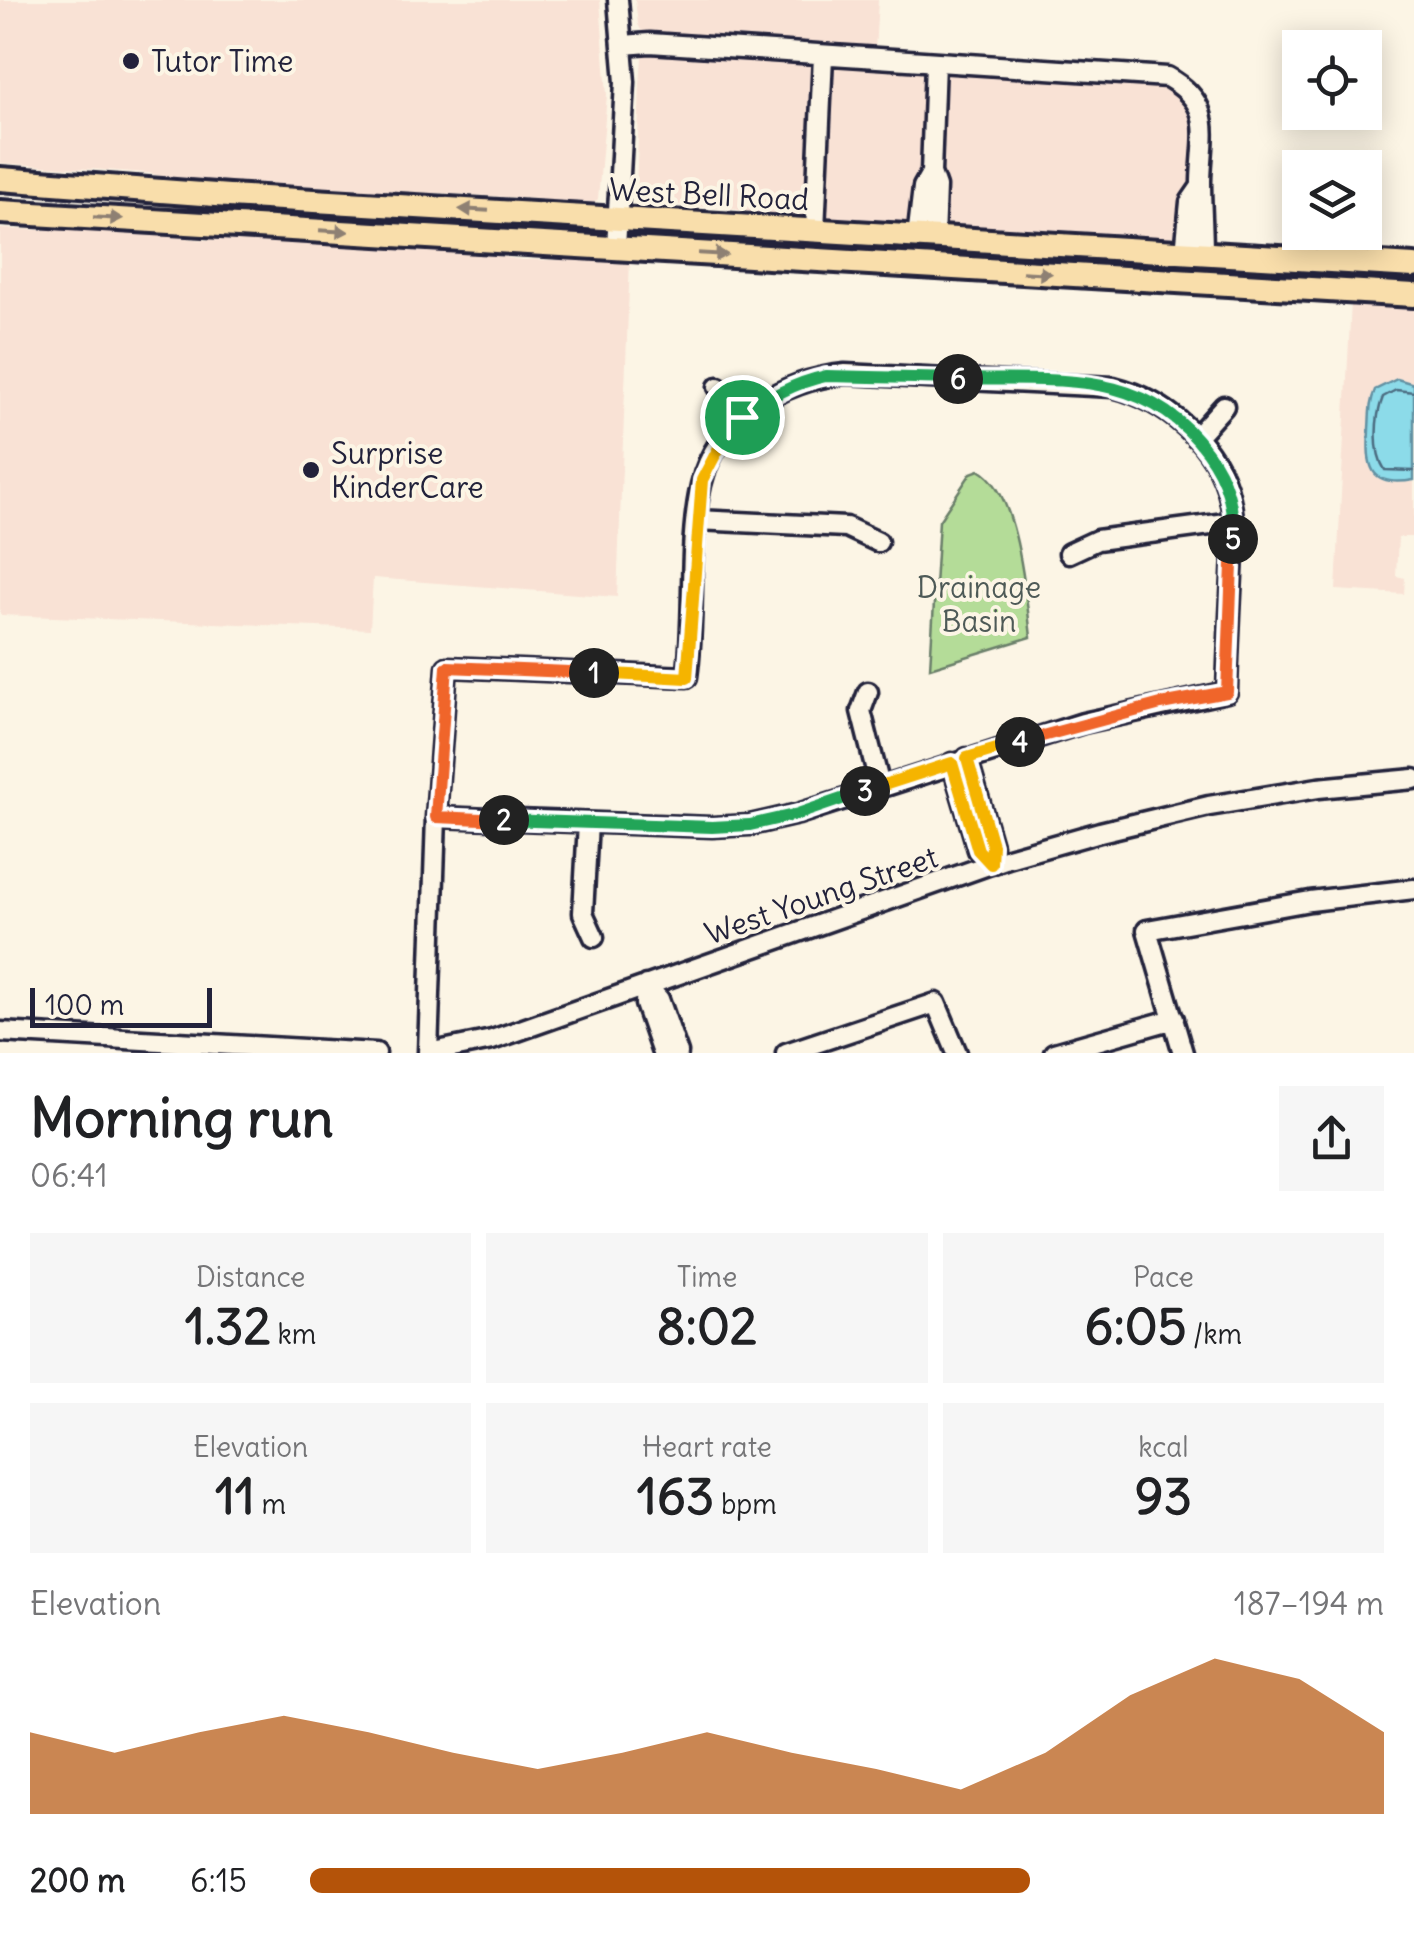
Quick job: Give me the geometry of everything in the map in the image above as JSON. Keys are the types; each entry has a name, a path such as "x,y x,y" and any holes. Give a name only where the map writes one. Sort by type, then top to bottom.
{"main road":[{"name":"West Bell Road","path":"0,179 318,202 1414,266"},
{"path":"156,220 182,209 220,210 229,196"},
{"path":"236,226 250,214 302,212 318,202"},
{"name":"West Bell Road","path":"0,212 1414,295"}],"street":[{"path":"616,248 625,82 618,0"},
{"path":"623,45 1167,77 1182,86 1202,110 1205,129 1194,253"},
{"path":"815,230 823,56"},
{"path":"926,238 936,187 930,173 935,62"},
{"path":"428,1053 436,817 447,667 687,678 702,480 722,442 742,417 770,397 826,376 1092,384 1134,392 1170,413 1196,437 1226,482 1234,522 1227,692 1083,723 798,814 750,825 436,817"},
{"path":"718,387 742,417"},
{"path":"1196,437 1224,406"},
{"path":"697,520 846,527 878,542"},
{"path":"1069,553 1097,540 1234,522"},
{"path":"868,692 861,711 880,786"},
{"path":"960,761 992,845 991,864"},
{"name":"West Young Street","path":"428,1053 480,1044 991,864 1100,832 1209,806 1303,790 1414,779"},
{"path":"588,823 584,913 594,937"},
{"path":"1182,1053 1147,930 1310,901 1414,889"},
{"path":"646,986 645,1004 662,1053"},
{"path":"646,986 659,999 678,1053"},
{"path":"786,1053 936,1003 957,1053"},
{"path":"1054,1053 1174,1019"},
{"path":"0,1032 155,1049 376,1053"}],"shaded area":[{"path":"0,0 600,0 607,95 598,199 591,206 579,207 538,199 438,193 366,195 318,186 201,185 148,173 0,163"},
{"path":"635,0 878,0 875,51 644,36"},
{"path":"647,52 1159,79 1188,98 1198,127 1191,241 780,217 727,208 650,203 636,190 640,85 642,57"},
{"path":"75,227 205,240 237,237 461,250 522,260 630,260 617,597 373,578 370,629 0,615 0,229"},
{"path":"1351,302 1414,306 1414,537 1398,537 1396,576 1405,578 1404,594 1336,590"}],"green space":[{"name":"Drainage Basin","path":"979,470 992,481 1011,521 1023,572 1031,637 930,668 939,521 971,473"}],"water":[{"path":"1397,379 1414,384 1414,480 1399,482 1387,481 1374,471 1368,442 1375,390"}],"place":[{"name":"Tutor Time","path":"131,61"},
{"name":"Surprise KinderCare","path":"311,470"}],"route":[{"path":"845,374 1092,384 1134,392 1170,413 1196,437 1226,482 1234,522 1227,692 1083,723 967,758 992,845 991,864 978,850 952,763 798,814 750,825 436,817 447,667 687,678 702,480 722,442 742,417 770,397 807,380 845,374"}]}
